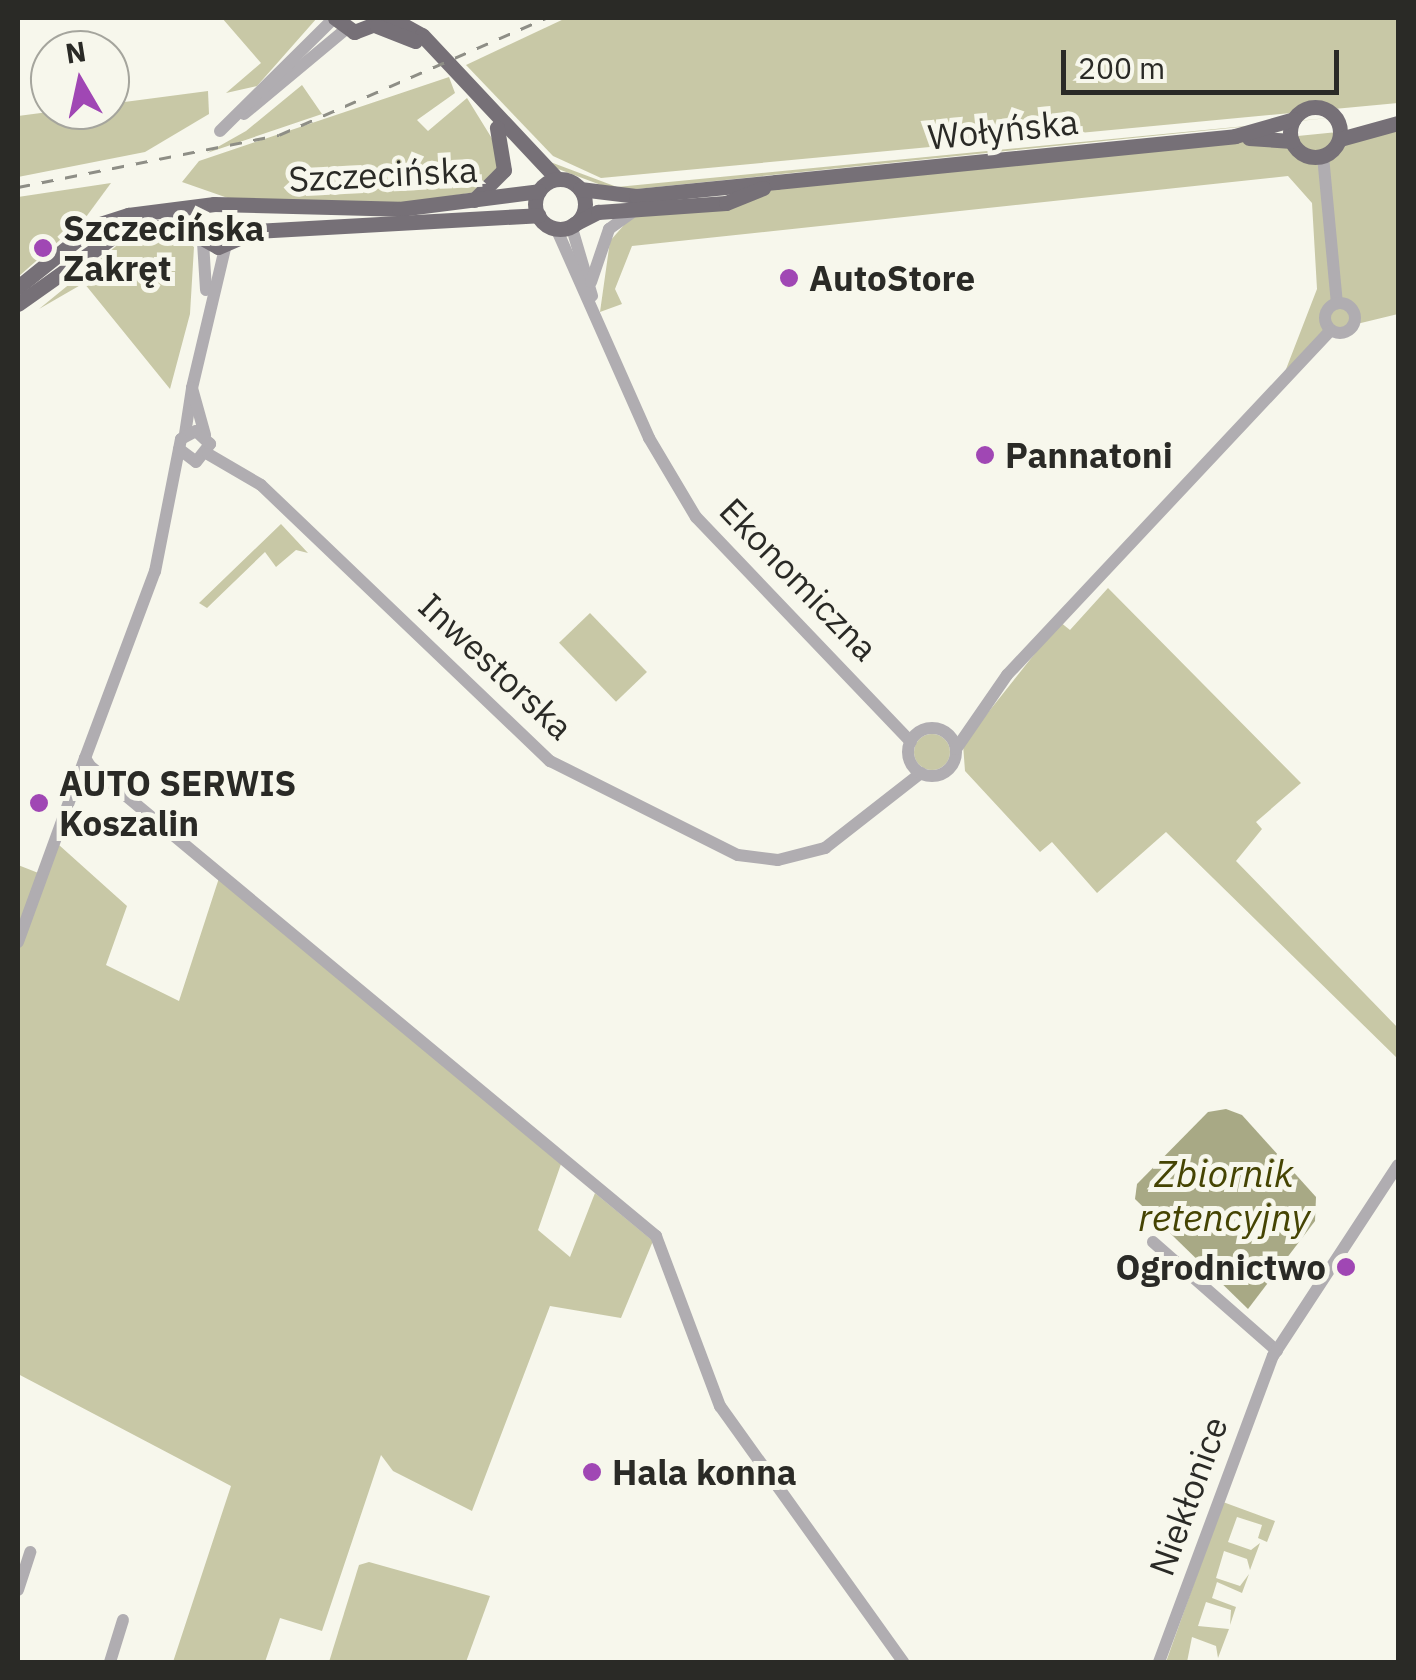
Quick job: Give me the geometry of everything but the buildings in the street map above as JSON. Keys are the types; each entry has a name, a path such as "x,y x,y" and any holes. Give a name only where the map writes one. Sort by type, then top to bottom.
{"main road":[{"path":"338,21 384,21 432,50 494,122 540,189 538,216 567,226 584,210 580,189 557,179 494,122"},
{"path":"1314,107 1338,120 1398,121 1340,139 1317,156 1292,141 1294,118 1314,107"},
{"name":"Wołyńska","path":"1235,136 1294,118"},
{"path":"1338,120 1340,139"},
{"path":"470,202 504,170 494,122"},
{"name":"Wołyńska","path":"580,189 636,196 1235,136 1292,141"},
{"path":"540,189 557,179"},
{"name":"Wołyńska","path":"567,226 634,211 726,203 776,182"},
{"name":"Szczecińska","path":"204,208 470,202 540,189"},
{"path":"18,286 104,222 204,208 200,238 171,225 112,232 18,304"},
{"path":"229,208 229,242"},
{"name":"Szczecińska","path":"200,238 229,242 538,216"}],"street":[{"path":"223,129 338,21"},
{"path":"974,716 947,733 922,730 910,742 910,759 921,773 948,770 974,716 1330,331 1348,331 1355,320 1337,303 1317,156"},
{"path":"590,284 610,229 634,211"},
{"name":"Ekonomiczna","path":"567,226 590,284 596,314"},
{"name":"Ekonomiczna","path":"567,226 596,314 696,517 893,715 910,742"},
{"path":"200,238 207,302"},
{"path":"18,942 155,571 185,434 207,302 229,242"},
{"path":"1330,331 1324,314 1337,303"},
{"path":"172,491 203,457 206,435 192,388"},
{"path":"185,434 206,435"},
{"name":"Inwestorska","path":"179,448 262,485 570,772 758,860 825,848 921,773"},
{"name":"Ekonomiczna","path":"893,715 922,730"},
{"path":"947,733 956,748"},
{"path":"86,758 656,1236 720,1406 904,1662"},
{"name":"Inwestorska","path":"883,802 910,759"},
{"name":"Niekłonice","path":"1159,1662 1276,1351 1398,1166"},
{"path":"1153,1242 1276,1351"},
{"path":"18,1590 30,1552"},
{"path":"110,1662 123,1620"}],"shaded area":[{"path":"222,18 317,18 257,86 226,93 261,63"},
{"path":"566,18 1398,18 1398,103 601,178 553,156 466,65"},
{"path":"456,62 545,160 617,187 1338,117 617,191 542,163"},
{"path":"449,77 455,93 417,120 428,131 467,98 496,145 500,169 483,191 392,205 245,204 182,182 199,161"},
{"path":"302,85 322,114 207,153 246,131"},
{"path":"208,91 209,114 145,152 18,177 18,116 30,114 30,130 130,130 130,101"},
{"path":"1398,126 1398,314 1332,330 1283,377 1317,289 1312,203 1288,176 632,246 615,289 622,304 600,312 610,241 631,217 772,188"},
{"path":"111,183 86,217 18,277 18,197"},
{"path":"179,235 194,247 190,314 170,389 84,283 39,309 126,238"},
{"path":"281,524 308,553 296,550 276,567 265,552 207,608 199,603"},
{"path":"1108,588 1301,783 1256,822 1262,829 1236,861 1398,1028 1398,1059 1166,832 1097,893 1052,842 1040,852 965,771 963,744 1060,622 1070,630"},
{"path":"590,613 647,672 616,702 559,643"},
{"path":"932,734 945,739 950,752 945,765 932,770 919,765 914,752 919,739"},
{"path":"59,845 127,906 106,965 179,1001 219,878 561,1164 538,1230 570,1257 595,1193 653,1241 621,1318 550,1306 472,1511 393,1471 381,1455 322,1631 280,1618 265,1662 173,1662 231,1486 18,1374 18,865 46,876"},
{"path":"1223,1502 1275,1521 1267,1542 1258,1538 1262,1525 1237,1517 1228,1542 1251,1550 1260,1543 1250,1570 1247,1559 1224,1551 1216,1578 1240,1586 1249,1574 1242,1593 1217,1582 1212,1598 1236,1607 1230,1625 1231,1610 1206,1602 1198,1626 1229,1629 1218,1658 1216,1646 1192,1637 1187,1662 1166,1662"},
{"path":"369,1562 490,1596 466,1662 329,1662 359,1565"}],"water":[{"name":"Zbiornik retencyjny","path":"1226,1109 1242,1115 1316,1197 1315,1221 1248,1309 1135,1199 1137,1184 1208,1112"}],"railway":[{"path":"18,187 279,135 545,18"}],"place":[{"name":"Szczecińska Zakręt","path":"43,248"},
{"name":"AutoStore","path":"789,278"},
{"name":"Pannatoni","path":"985,455"},
{"name":"AUTO SERWIS Koszalin","path":"39,803"},
{"name":"Ogrodnictwo","path":"1346,1267"},
{"name":"Hala konna","path":"592,1472"}]}
